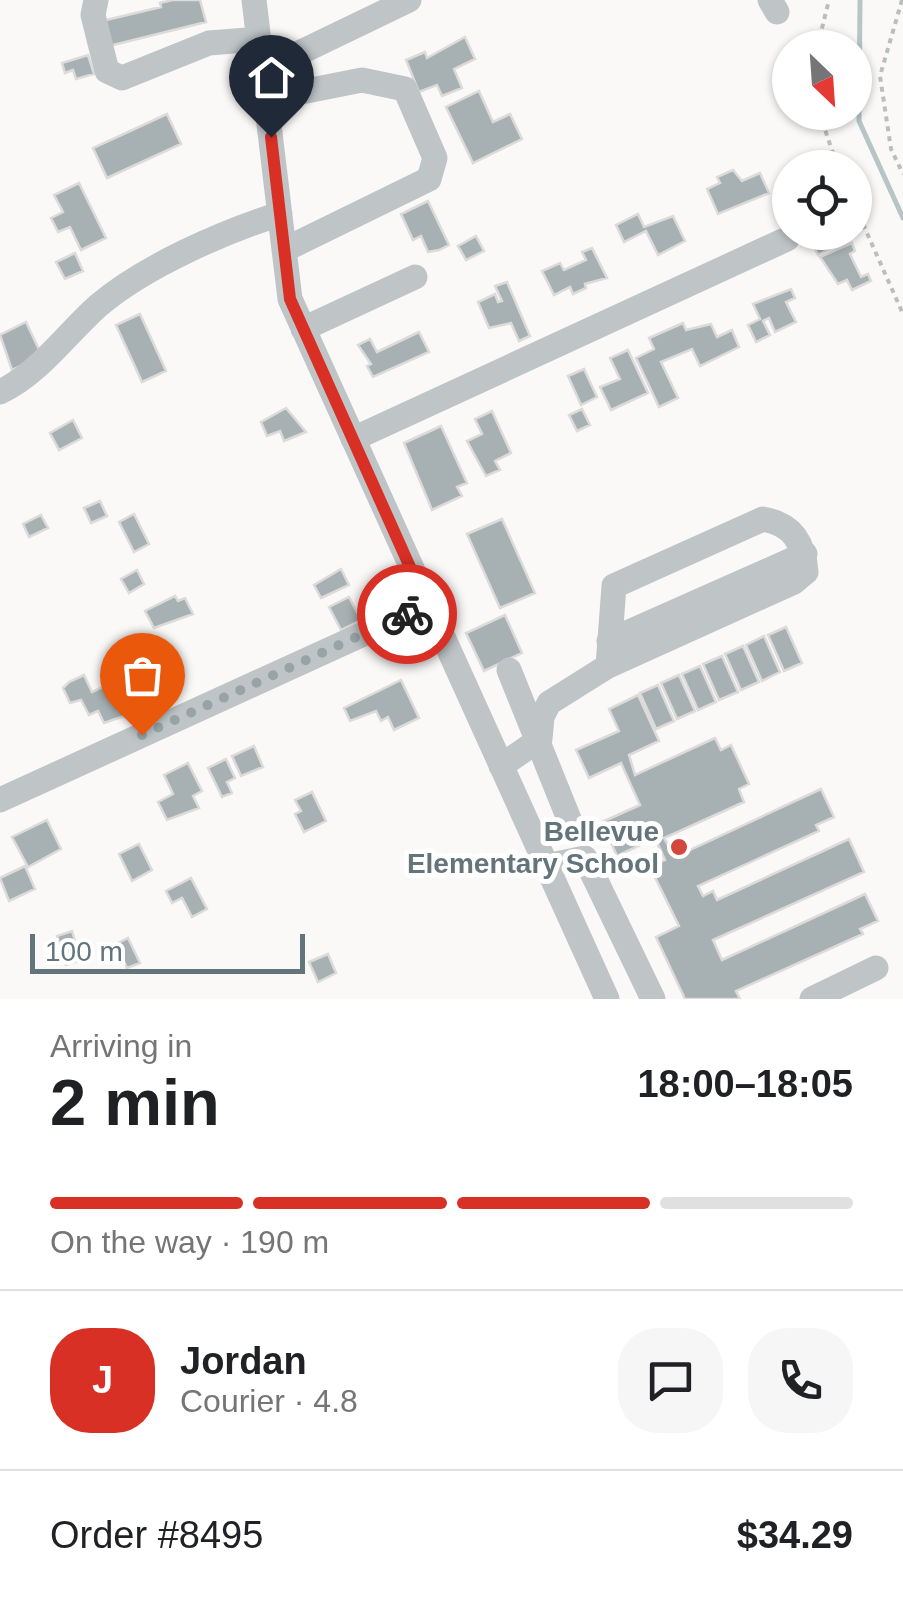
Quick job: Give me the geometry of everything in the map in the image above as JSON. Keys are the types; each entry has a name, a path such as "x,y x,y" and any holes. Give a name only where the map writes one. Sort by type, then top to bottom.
{"street":[{"path":"96,0 92,15 107,71 122,78 209,43 260,46 297,54 409,0"},
{"path":"254,0 290,299 607,999"},
{"path":"266,99 362,80 405,90 435,158 429,179 284,250"},
{"path":"0,392 50,354 101,303 234,228 280,214"},
{"path":"353,439 772,247"},
{"path":"303,329 415,277"},
{"path":"568,819 544,767 540,739 542,718 549,703 608,654 794,582 806,572 805,554 783,523 763,519 614,586 608,654"},
{"path":"0,800 427,605"},
{"path":"509,670 540,739"},
{"path":"501,766 540,739"},
{"path":"546,866 586,858 653,999"},
{"path":"812,999 876,968"}],"path":[{"path":"822,30 828,0"},
{"path":"902,0 880,76 891,149 903,174"},
{"path":"872,244 903,314"}],"building":[{"path":"200,0 206,22 109,46 102,21 161,7 160,3"},
{"path":"465,37 475,59 454,69 462,88 442,96 437,85 419,92 406,60 425,52 427,58"},
{"path":"88,55 94,74 76,79 73,70 65,73 62,63"},
{"path":"479,91 493,122 510,114 522,139 473,163 446,107"},
{"path":"167,114 181,144 107,178 93,148"},
{"path":"733,170 742,181 760,173 769,193 718,214 707,189 720,183 717,177"},
{"path":"79,183 106,238 81,250 70,227 58,232 51,218 63,212 54,195"},
{"path":"428,201 449,245 428,252 421,236 413,240 401,214"},
{"path":"638,214 644,227 673,216 685,241 658,255 646,231 624,242 616,225"},
{"path":"476,236 484,251 466,260 458,246"},
{"path":"592,248 607,278 585,284 586,288 573,294 570,287 554,295 542,271 560,263 564,270 586,260 582,252"},
{"path":"836,250 855,250 850,254 861,277 868,274 871,281 852,290 847,280 838,284 820,257"},
{"path":"75,253 83,271 65,279 56,262"},
{"path":"507,282 530,336 519,341 511,323 489,328 478,302 495,294 498,302 502,301 495,286"},
{"path":"791,289 795,298 786,302 796,322 775,332 769,318 763,321 770,335 756,342 748,325 760,319 753,304"},
{"path":"140,314 166,371 142,382 116,325"},
{"path":"26,322 42,356 12,370 0,335"},
{"path":"683,323 686,330 711,324 717,337 732,330 739,347 700,366 692,349 661,362 678,398 659,407 636,358 654,349 649,338"},
{"path":"419,332 429,352 373,377 367,366 371,364 358,345 370,339 377,352"},
{"path":"628,350 648,393 611,410 600,387 620,379 610,358"},
{"path":"584,369 597,397 581,405 568,376"},
{"path":"286,408 306,432 284,441 280,431 267,436 261,422"},
{"path":"582,409 590,425 577,431 569,415"},
{"path":"492,411 511,453 495,461 500,470 486,476 467,441 482,434 475,419"},
{"path":"73,420 82,438 59,450 50,433"},
{"path":"441,426 467,483 457,487 462,496 432,510 404,443"},
{"path":"100,501 107,516 91,523 84,508"},
{"path":"134,514 149,544 134,552 119,522"},
{"path":"41,515 48,528 29,537 23,524"},
{"path":"502,519 535,593 500,608 467,534"},
{"path":"341,569 349,585 321,598 314,585"},
{"path":"137,570 144,584 129,593 121,579"},
{"path":"175,596 178,601 185,598 193,614 154,628 145,611"},
{"path":"349,597 361,620 341,630 329,607"},
{"path":"505,615 522,653 484,671 466,633"},
{"path":"786,627 802,663 784,671 768,635"},
{"path":"764,636 780,672 762,681 746,645"},
{"path":"743,646 759,682 741,690 725,654"},
{"path":"722,656 738,692 719,700 703,664"},
{"path":"700,666 716,702 698,710 682,674"},
{"path":"115,670 131,706 124,709 127,715 104,723 98,711 89,715 81,700 70,703 63,688 69,682 84,675 92,692 109,684 105,675"},
{"path":"679,675 695,711 677,719 661,683"},
{"path":"401,680 419,718 394,730 388,717 381,721 376,711 350,721 344,708"},
{"path":"658,685 674,721 656,729 640,693"},
{"path":"638,695 659,741 629,755 635,775 715,738 721,750 731,745 749,784 739,789 744,802 664,838 675,857 821,789 834,817 816,825 819,831 698,886 703,896 713,891 717,900 849,839 864,872 713,940 722,960 865,894 878,921 860,929 863,934 736,991 740,999 685,999 656,937 679,926 650,867 665,860 655,838 617,856 602,822 640,805 621,763 589,778 576,750 619,731 609,709"},
{"path":"254,746 263,767 241,776 232,756"},
{"path":"226,759 235,778 227,782 232,793 222,797 208,768"},
{"path":"188,763 202,791 193,796 199,808 167,820 158,802 173,794 164,775"},
{"path":"312,792 326,821 304,832 295,814 301,811 295,800"},
{"path":"47,820 61,849 28,867 12,837"},
{"path":"139,844 152,870 132,881 119,854"},
{"path":"25,866 35,889 9,901 0,878"},
{"path":"191,878 207,909 192,917 182,898 172,903 166,891"},
{"path":"72,931 81,960 66,965 57,936"},
{"path":"128,938 140,963 127,968 116,944"},
{"path":"328,954 336,973 318,982 309,962"}],"waterway":[{"path":"860,0 859,121 903,218"}],"way so far":[{"path":"142,735 407,614"}],"place":[{"name":"Bellevue Elementary School","path":"679,847"}],"route":[{"path":"271,137 290,299 427,605 407,614"}]}
